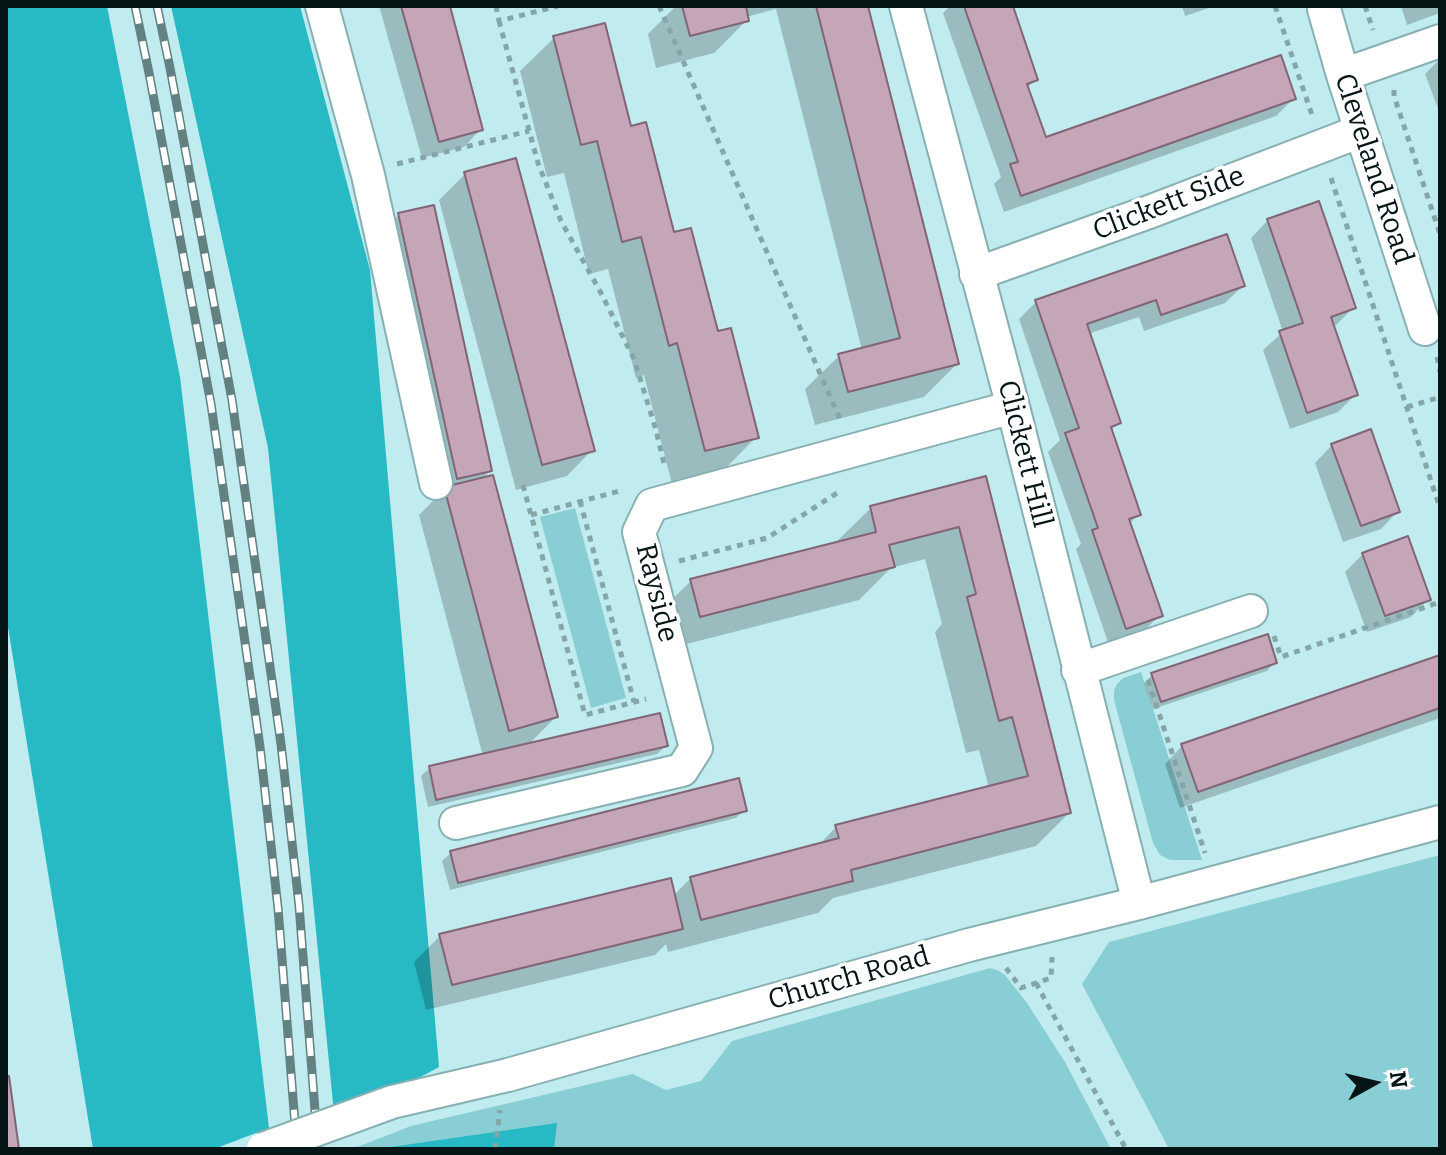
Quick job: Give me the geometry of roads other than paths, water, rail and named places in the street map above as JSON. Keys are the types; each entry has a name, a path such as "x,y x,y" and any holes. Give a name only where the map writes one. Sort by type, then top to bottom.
{"street":[{"path":"322,6 368,175 436,483"},
{"name":"Clickett Hill","path":"906,6 1013,407 1139,903"},
{"name":"Cleveland Road","path":"1324,9 1425,329"},
{"path":"1343,75 1440,41"},
{"name":"Clickett Side","path":"976,274 1361,131"},
{"name":"Rayside","path":"456,823 682,770 696,748 639,532 652,505 1013,407"},
{"path":"1078,670 1262,621"},
{"name":"Church Road","path":"263,1149 392,1102 508,1075 969,945 1440,822"}],"railway":[{"path":"135,6 211,404 260,747 278,908 297,1149"},
{"path":"157,6 232,400 281,744 299,905 318,1149"}]}
